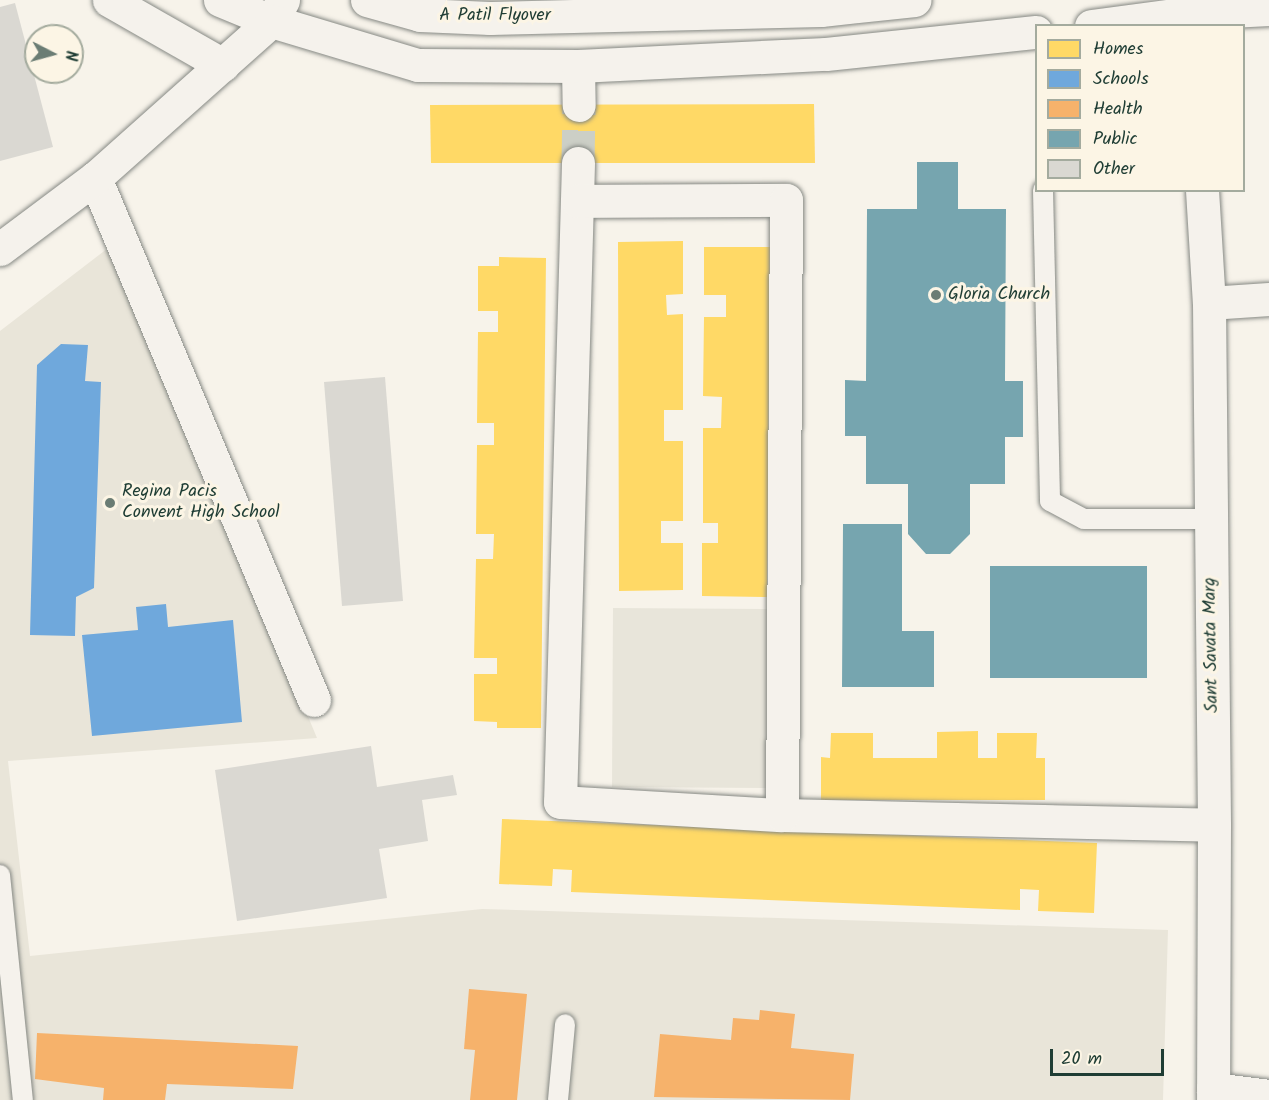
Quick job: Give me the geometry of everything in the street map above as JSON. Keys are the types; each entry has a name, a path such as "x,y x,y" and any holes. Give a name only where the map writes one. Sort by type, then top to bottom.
{"main road":[{"path":"110,0 223,65"},
{"path":"220,0 277,10 418,65 578,66 826,54 1035,32"},
{"name":"A Patil Flyover","path":"367,0 420,15 490,18 821,10 914,0"},
{"path":"1106,24 1191,13 1269,9"},
{"path":"0,249 95,178 223,65 277,10"},
{"path":"578,66 579,105"},
{"path":"578,163 560,802 782,815 1214,825"},
{"path":"95,178 314,700"},
{"name":"Sant Savata Marg","path":"1202,192 1209,303 1214,825 1213,1095"},
{"path":"578,201 786,200 782,815"},
{"path":"1209,303 1269,299"},
{"path":"1213,1095 1269,1096"}],"lane":[{"path":"1043,192 1050,501 1084,519 1210,519"},
{"path":"0,875 23,1100"},
{"path":"558,1100 565,1024"}],"shaded area":[{"path":"112,245 317,738 8,761 30,956 482,909 1168,930 1163,1100 0,1100 0,331"},
{"path":"613,608 768,609 768,788 612,787"}],"building: Homes":[{"path":"814,104 815,163 431,163 430,105"},
{"path":"683,241 683,294 666,295 667,315 683,314 683,410 664,410 664,441 683,441 683,521 661,521 661,543 683,543 683,590 619,591 618,242"},
{"path":"704,247 770,247 767,597 702,596 702,543 718,543 718,523 703,523 703,428 721,428 722,397 703,396 704,317 726,317 726,295 704,295"},
{"path":"499,257 546,258 541,728 497,728 497,722 474,721 474,674 497,674 497,658 474,658 476,559 493,559 494,534 476,534 477,445 494,445 494,423 477,423 478,332 498,332 498,311 478,311 478,266 499,266"},
{"path":"978,731 978,758 997,758 997,733 1037,733 1036,758 1045,758 1045,800 821,800 821,757 830,758 831,733 873,733 873,758 937,758 937,732"},
{"path":"502,819 1097,843 1094,913 1038,911 1039,890 1020,889 1020,910 571,892 572,870 553,869 552,886 499,884"}],"building: Schools":[{"path":"61,344 88,345 85,381 101,382 94,588 76,597 75,636 30,635 37,365"},
{"path":"166,604 168,627 233,620 242,722 92,736 82,635 138,630 136,607"}],"building: Health":[{"path":"469,989 527,994 517,1100 470,1100 475,1050 464,1049"},
{"path":"760,1010 795,1014 791,1048 854,1054 850,1100 654,1097 660,1034 731,1040 733,1018 759,1020"},
{"path":"37,1033 298,1046 293,1089 167,1084 165,1100 103,1100 104,1088 35,1079"}],"building: Public":[{"name":"Gloria Church","path":"917,162 958,162 958,209 1006,209 1005,381 1023,381 1023,437 1005,437 1005,484 970,484 970,534 950,554 926,554 908,534 908,484 866,484 866,436 845,436 845,380 866,381 867,209 917,209"},
{"path":"843,524 902,524 902,631 934,631 934,687 842,687"},
{"path":"990,566 1147,566 1147,678 990,678"}],"building: Other":[{"path":"15,3 24,37 24,84 36,84 53,147 0,161 0,7"},
{"path":"385,377 403,601 342,606 324,382"},
{"path":"371,746 377,787 453,775 457,795 422,800 428,841 379,849 387,898 237,921 215,770"}],"tunnel":[{"path":"578,163 579,105"}],"place":[{"name":"Gloria Church","path":"936,295"},
{"name":"Regina Pacis Convent High School","path":"110,503"}]}
